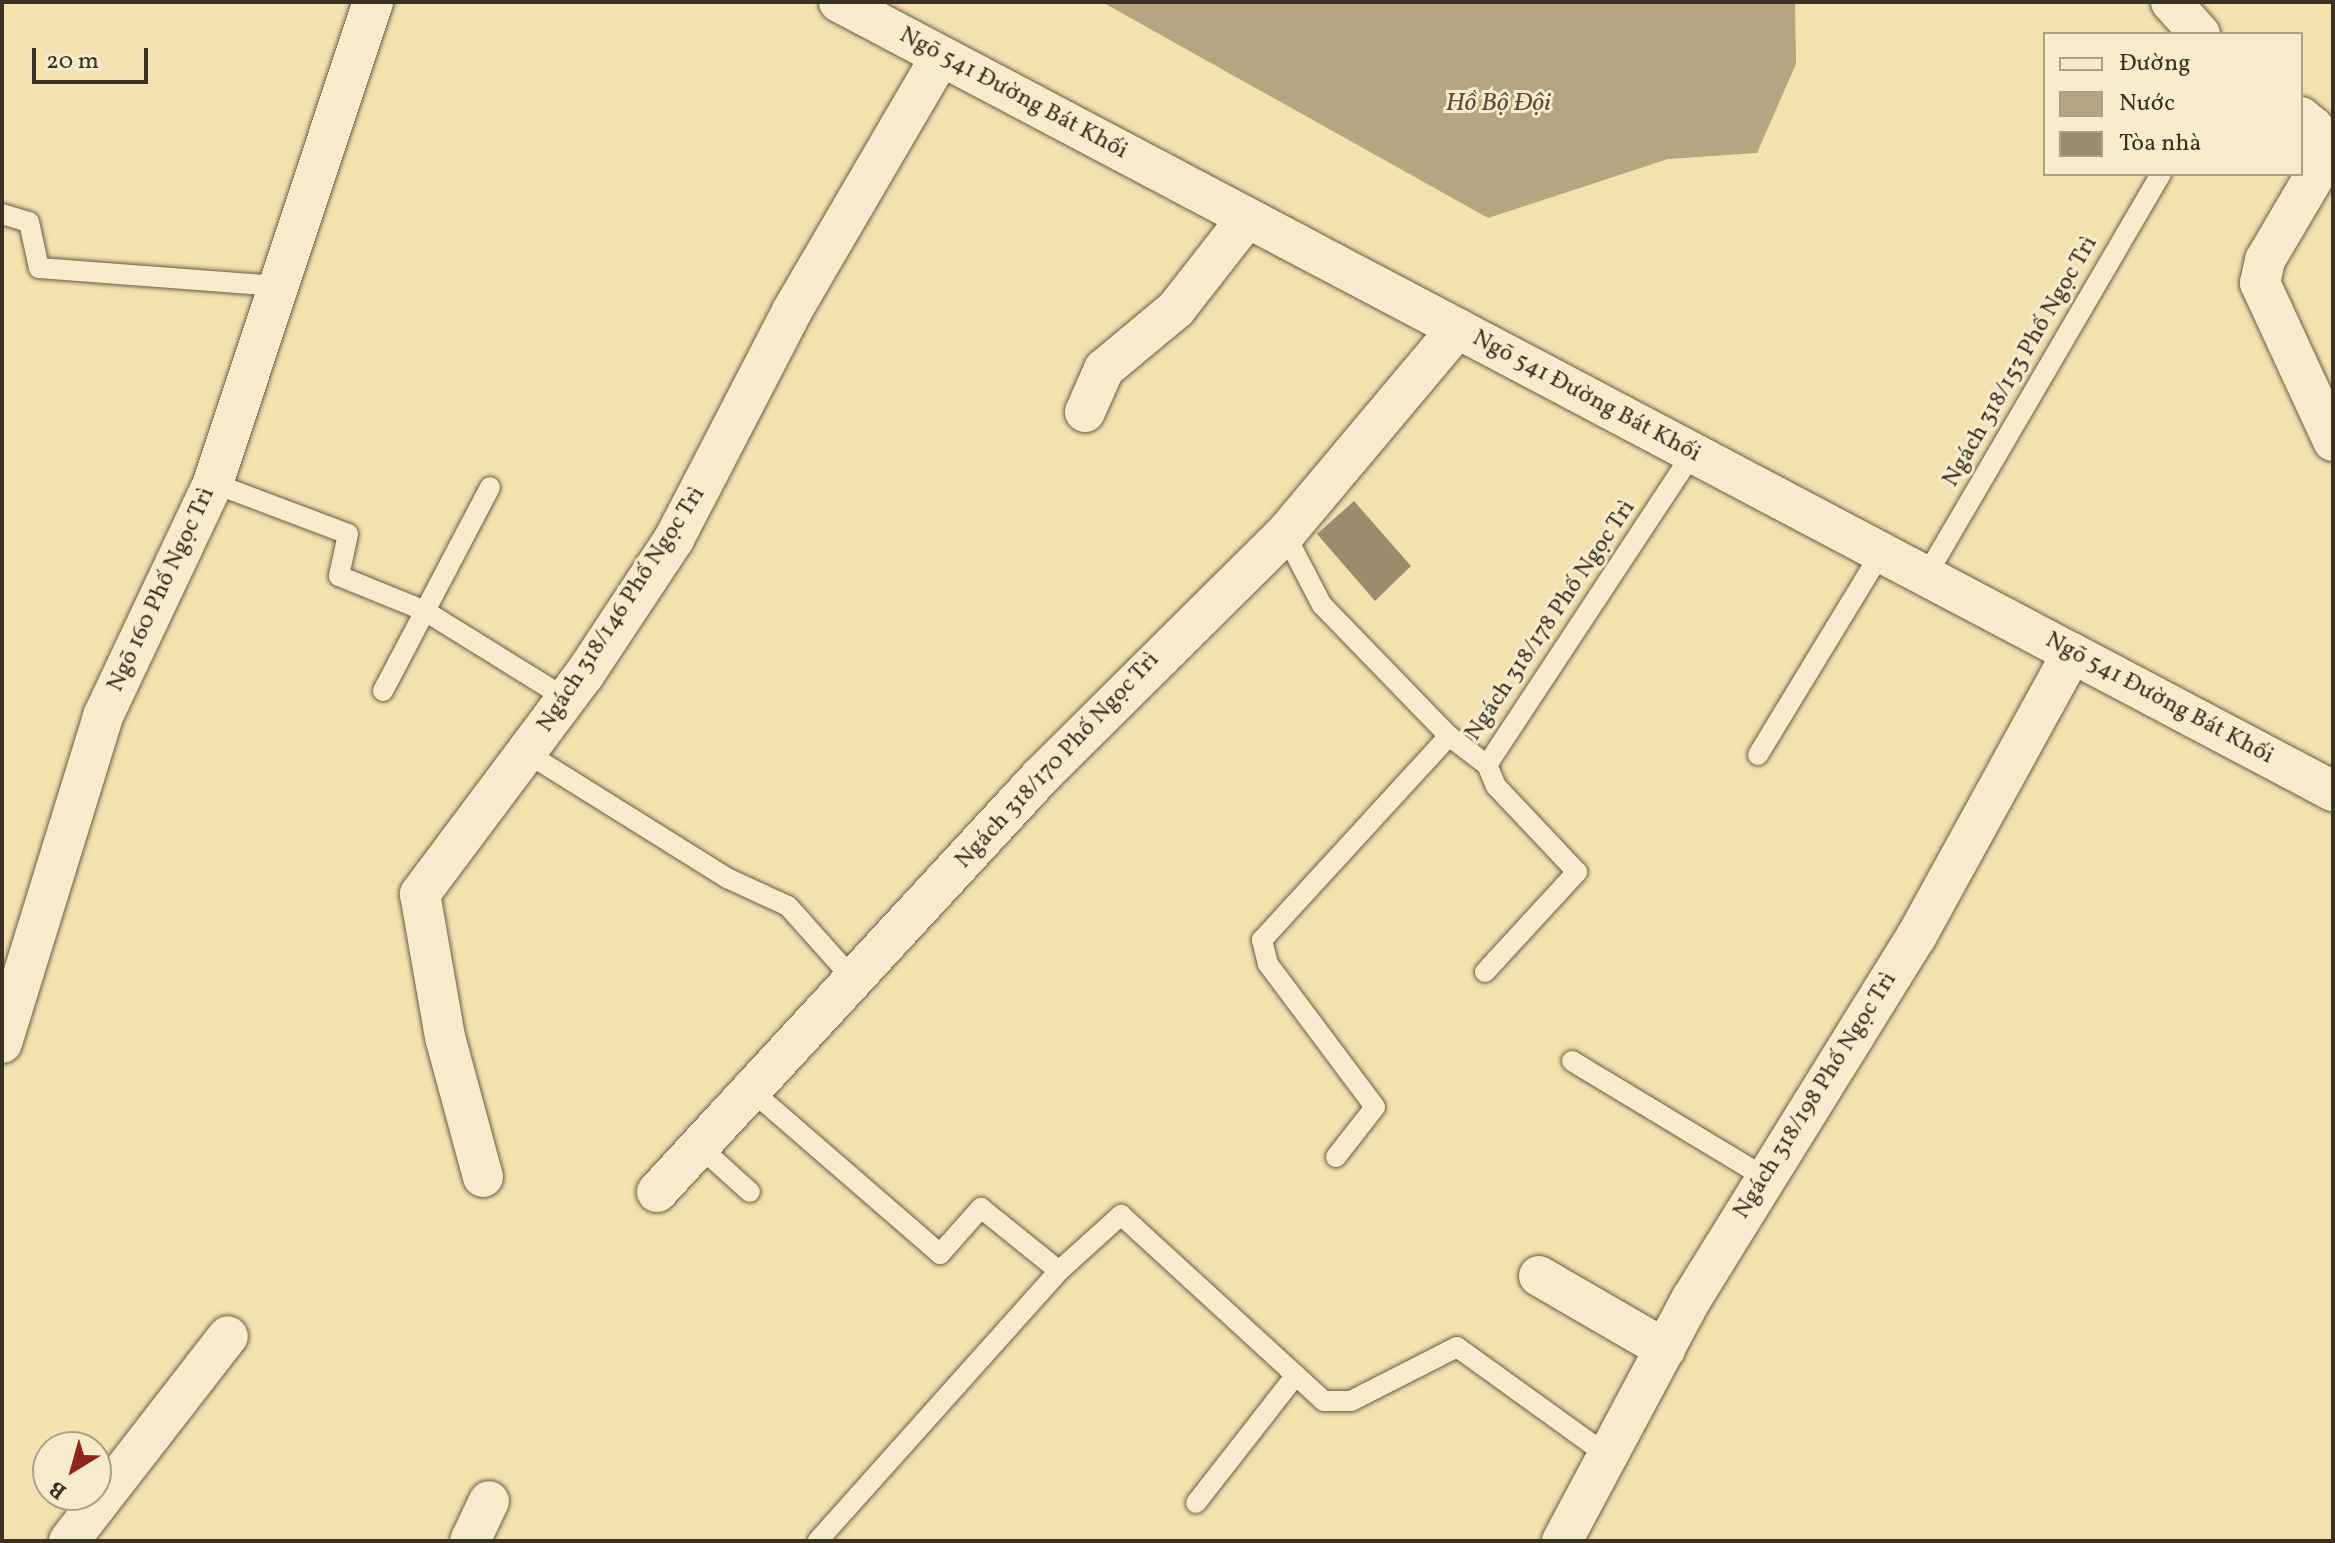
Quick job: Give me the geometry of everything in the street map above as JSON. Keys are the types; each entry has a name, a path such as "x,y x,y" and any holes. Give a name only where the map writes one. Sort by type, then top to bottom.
{"street":[{"name":"Ngõ 160 Phố Ngọc Trì","path":"2,1043 103,716 213,483 373,2"},
{"name":"Ngõ 541 Đường Bát Khối","path":"839,2 2333,791"},
{"path":"2171,2 2198,32"},
{"name":"Ngách 318/146 Phố Ngọc Trì","path":"483,1177 445,1037 420,894 567,699 674,539 792,311 941,56"},
{"path":"2303,119 2313,127 2324,160 2265,260 2260,283 2333,441"},
{"path":"1085,412 1104,369 1176,309 1247,218"},
{"name":"Ngách 318/170 Phố Ngọc Trì","path":"657,1192 1041,776 1285,534 1457,329"},
{"name":"Ngách 318/198 Phố Ngọc Trì","path":"1562,1541 1763,1176 1916,937 2072,653"},
{"path":"1539,1276 1665,1349"},
{"path":"69,1541 228,1336"},
{"path":"470,1541 489,1501"}],"lane":[{"name":"Ngách 318/153 Phố Ngọc Trì","path":"1926,576 2160,176"},
{"path":"2,214 29,222 39,268 277,286"},
{"name":"Ngách 318/178 Phố Ngọc Trì","path":"1336,1157 1375,1107 1268,964 1262,940 1449,736 1487,765 1693,453"},
{"path":"213,483 348,534 339,576 425,611 567,699"},
{"path":"383,691 490,487"},
{"path":"1285,534 1322,605 1449,736"},
{"path":"1758,755 1881,553"},
{"path":"527,753 727,878 788,906 855,981"},
{"path":"1485,972 1577,872 1496,786 1487,765"},
{"path":"1572,1061 1763,1176"},
{"path":"752,1091 940,1254 981,1208 1059,1271"},
{"path":"700,1147 750,1192"},
{"path":"818,1541 1059,1271 1121,1215 1324,1401 1351,1401 1457,1347 1607,1455"},
{"path":"1196,1503 1296,1375"}],"water":[{"name":"Hồ Bộ Đội","path":"1102,2 1795,2 1796,64 1757,153 1668,159 1488,218"}],"building":[{"path":"1354,501 1411,566 1375,601 1317,534"}]}
